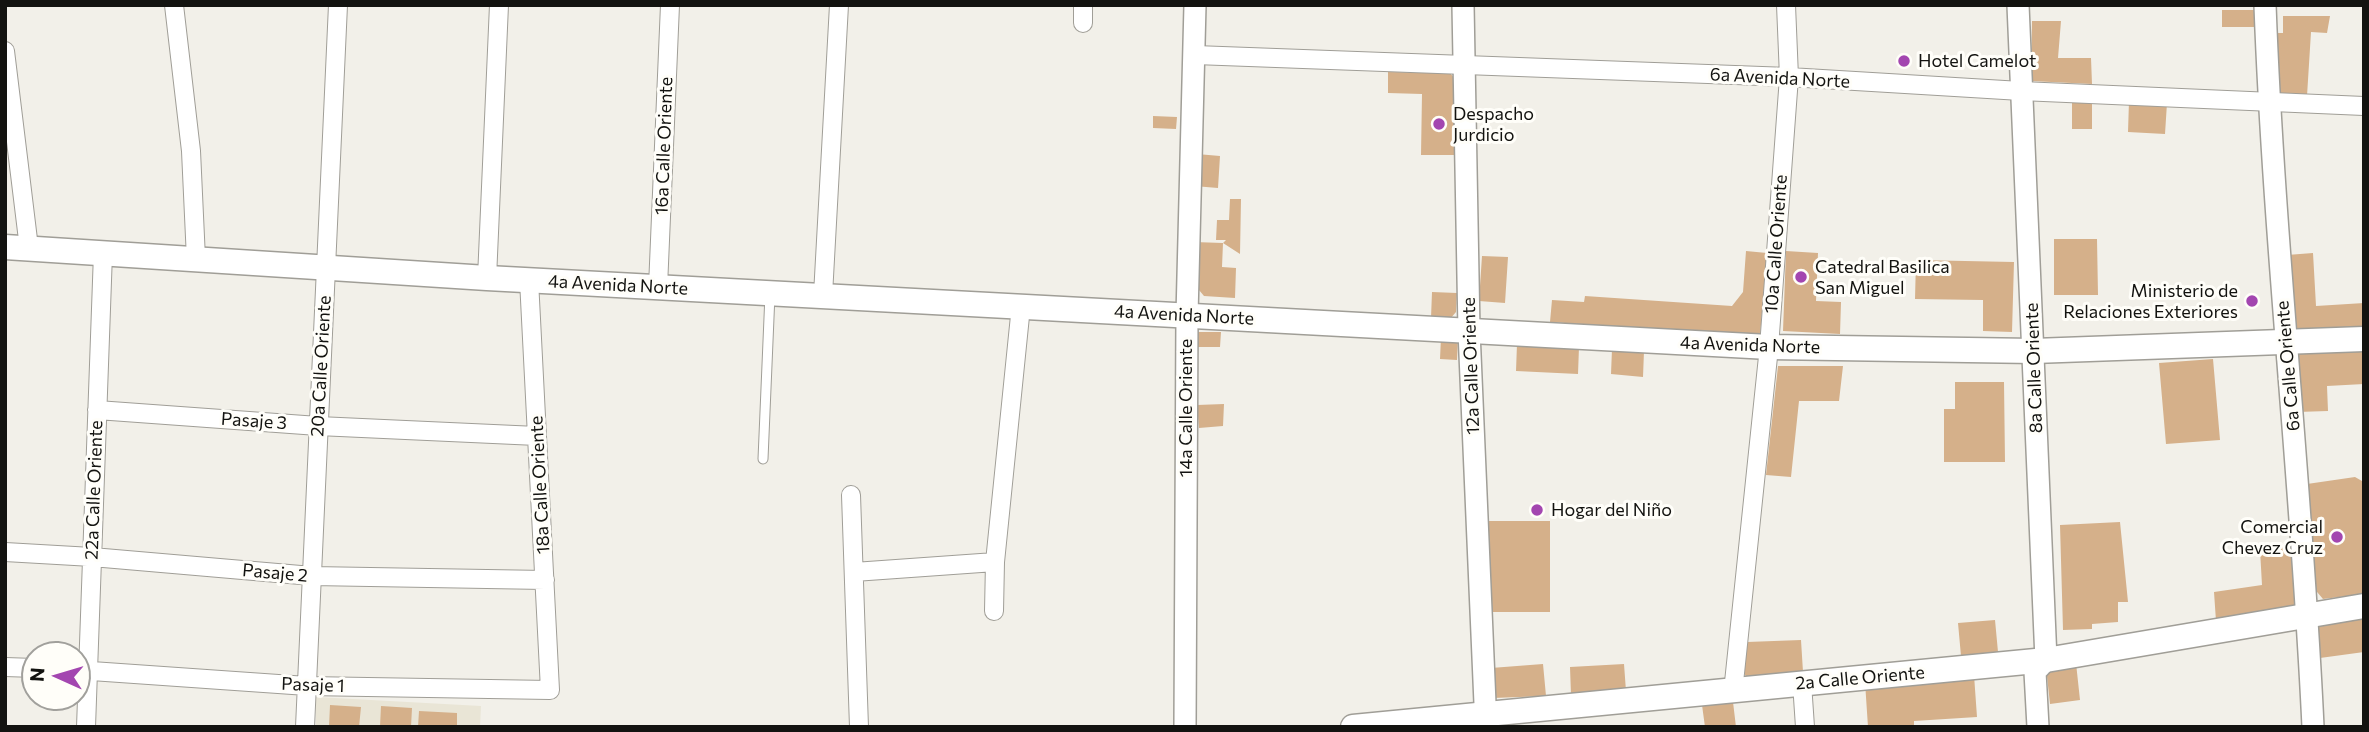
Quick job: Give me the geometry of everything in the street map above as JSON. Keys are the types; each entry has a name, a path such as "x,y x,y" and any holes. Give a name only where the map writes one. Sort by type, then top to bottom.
{"main road":[{"name":"4a Avenida Norte","path":"17,248 487,278 1769,347 2034,351 2364,339"},
{"name":"2a Calle Oriente","path":"1353,727 1485,720 1802,683 2046,660 2364,606"}],"street":[{"path":"174,5 191,151 196,259"},
{"name":"20a Calle Oriente","path":"306,727 338,5"},
{"path":"487,278 499,5"},
{"name":"16a Calle Oriente","path":"658,287 670,5"},
{"path":"823,295 839,5"},
{"name":"14a Calle Oriente","path":"1185,727 1187,315 1195,5"},
{"name":"12a Calle Oriente","path":"1463,5 1469,331 1485,720"},
{"name":"10a Calle Oriente","path":"1733,692 1769,347 1789,77 1786,5"},
{"name":"8a Calle Oriente","path":"2018,5 2046,660 2035,672 2038,727"},
{"name":"6a Calle Oriente","path":"2264,5 2268,102 2308,616 2313,727"},
{"path":"5,51 17,248"},
{"name":"6a Avenida Norte","path":"1195,55 1789,77 2021,91 2364,106"},
{"name":"22a Calle Oriente","path":"85,641 92,557 103,253"},
{"name":"18a Calle Oriente","path":"529,280 550,690"},
{"path":"994,611 995,562 1017,306"},
{"name":"Pasaje 3","path":"97,410 537,436"},
{"path":"851,495 859,727"},
{"name":"Pasaje 2","path":"5,552 312,576 545,580"},
{"path":"855,572 995,562"},
{"name":"Pasaje 1","path":"91,671 307,686 550,690"},
{"path":"1802,683 1805,727"}],"lane":[{"path":"764,459 771,292"}],"shaded area":[{"path":"316,697 481,706 480,727 316,727"}],"building":[{"path":"2222,10 2254,10 2254,27 2222,27"},
{"path":"2283,16 2330,16 2327,33 2311,32 2307,96 2274,93 2273,33 2283,33"},
{"path":"2032,21 2061,21 2058,58 2091,58 2092,84 2031,81"},
{"name":"Despacho Jurdicio","path":"1388,72 1450,73 1456,80 1456,155 1421,155 1422,94 1388,93"},
{"path":"2072,98 2092,99 2092,129 2072,129"},
{"path":"2129,101 2167,103 2165,134 2128,132"},
{"path":"1153,116 1177,117 1176,129 1153,128"},
{"path":"1197,154 1220,156 1218,188 1194,186"},
{"path":"1230,199 1241,199 1240,254 1223,243 1226,240 1216,240 1217,220 1229,220"},
{"path":"2054,239 2097,239 2098,295 2054,295"},
{"path":"1194,242 1223,243 1222,267 1236,268 1235,298 1204,296 1194,284"},
{"path":"1746,251 1767,253 1760,336 1550,322 1552,300 1584,302 1585,296 1732,306 1743,292"},
{"name":"Catedral Basilica San Miguel","path":"1786,251 1818,253 1816,301 1841,302 1840,334 1783,331"},
{"path":"2313,253 2316,306 2364,303 2364,328 2292,333 2287,255"},
{"path":"1482,256 1508,257 1505,303 1479,301"},
{"path":"1916,260 2014,262 2012,332 1983,331 1983,300 1915,299"},
{"path":"1432,292 1457,293 1456,312 1450,319 1431,318"},
{"path":"1198,332 1221,332 1220,347 1198,347"},
{"path":"1441,337 1458,338 1457,360 1440,359"},
{"path":"1517,344 1579,347 1578,374 1516,371"},
{"path":"2364,347 2364,384 2327,386 2328,411 2297,412 2295,349"},
{"path":"1612,349 1644,351 1643,377 1611,374"},
{"path":"2213,359 2220,440 2166,444 2159,363"},
{"path":"1778,366 1843,366 1839,401 1799,401 1791,477 1766,475"},
{"path":"1955,382 2004,382 2005,462 1944,462 1944,409 1955,409"},
{"path":"1224,404 1223,426 1199,428 1197,405"},
{"name":"Comercial Chevez Cruz","path":"2355,477 2362,481 2364,489 2364,594 2323,599 2312,586 2307,484"},
{"path":"1488,521 1550,521 1550,612 1488,612"},
{"path":"2120,522 2128,602 2118,602 2118,622 2092,624 2092,629 2063,630 2060,525"},
{"path":"2294,541 2300,609 2216,621 2214,592 2262,585 2260,550"},
{"path":"2364,617 2364,652 2320,658 2316,623"},
{"path":"1995,620 1998,652 1961,656 1958,623"},
{"path":"1801,640 1803,672 1749,680 1742,671 1747,642"},
{"path":"2076,663 2080,700 2050,704 2046,667"},
{"path":"1543,664 1546,696 1493,698 1491,668"},
{"path":"1624,664 1626,691 1571,695 1570,667"},
{"path":"1974,675 1977,717 1914,721 1914,727 1868,727 1865,682"},
{"path":"1733,702 1736,727 1705,727 1702,705"},
{"path":"330,705 361,707 359,727 329,727"},
{"path":"381,706 412,708 411,727 380,727"},
{"path":"419,711 457,713 457,727 418,727"}],"place":[{"name":"Hotel Camelot","path":"1904,61"},
{"name":"Despacho Jurdicio","path":"1439,124"},
{"name":"Catedral Basilica San Miguel","path":"1801,277"},
{"name":"Ministerio de Relaciones Exteriores","path":"2252,301"},
{"name":"Hogar del Niño","path":"1537,510"},
{"name":"Comercial Chevez Cruz","path":"2337,537"}]}
